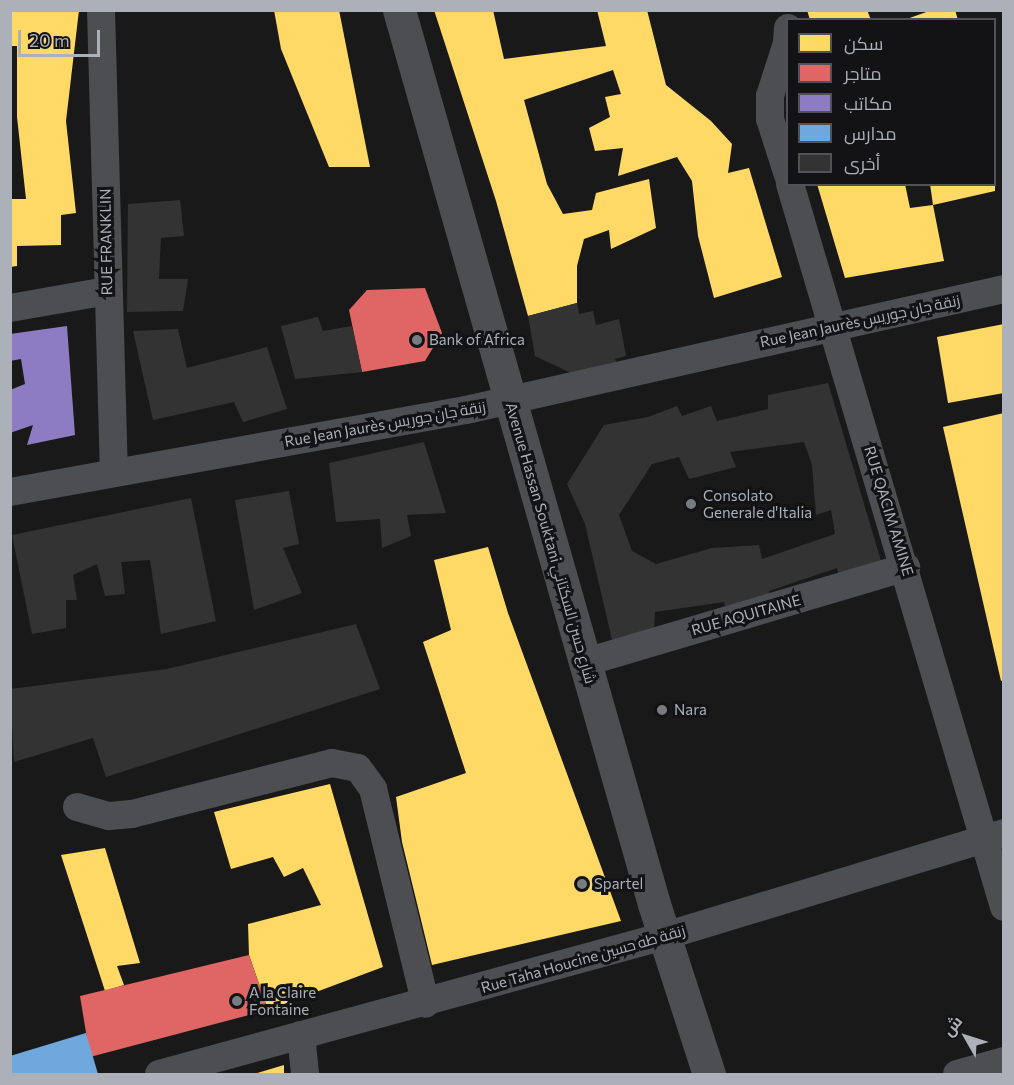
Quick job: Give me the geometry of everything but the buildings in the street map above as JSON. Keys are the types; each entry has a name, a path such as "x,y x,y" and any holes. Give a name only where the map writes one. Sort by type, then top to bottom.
{"street":[{"name":"RUE FRANKLIN","path":"101,10 107,291 114,473"},
{"name":"Avenue Hassan Souktani شارع حسن السكتاني","path":"399,10 509,401 665,936 709,1074"},
{"path":"786,46 770,96 770,119 786,169"},
{"name":"RUE QACIM AMINE","path":"791,186 906,567 994,836 1004,907"},
{"name":"Rue Jean Jaurès زنقة جان جوريس","path":"10,492 509,401 834,325 1004,290"},
{"path":"10,308 107,291"},
{"name":"RUE AQUITAINE","path":"586,662 906,567"},
{"path":"77,807 109,816 132,814 332,763 358,768 373,789 426,1004"},
{"name":"Rue Taha Houcine زنقة طه حسين","path":"159,1074 426,1004 665,936 994,836"},
{"path":"301,1035 305,1074"},
{"path":"957,1074 1004,1061"}],"place":[{"name":"Bank of Africa","path":"417,340"},
{"name":"Consolato Generale d'Italia","path":"691,504"},
{"name":"Nara","path":"662,710"},
{"name":"Spartel","path":"582,884"},
{"name":"A la Claire Fontaine","path":"237,1001"}]}
